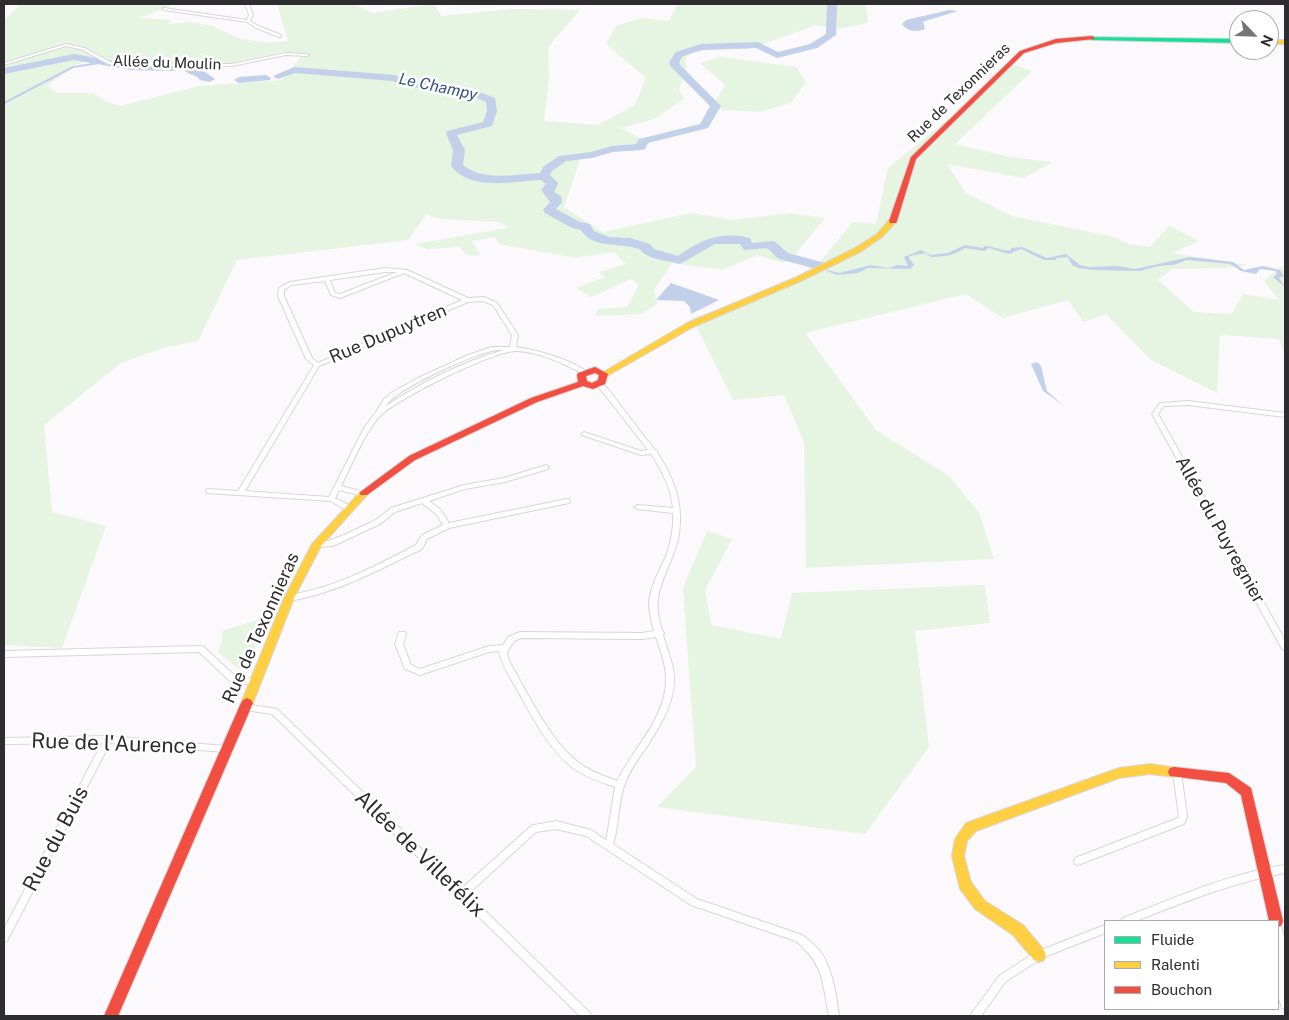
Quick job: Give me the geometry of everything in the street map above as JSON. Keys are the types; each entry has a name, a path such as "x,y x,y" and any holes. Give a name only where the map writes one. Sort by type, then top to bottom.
{"main road":[{"name":"Rue de Texonnieras","path":"604,374 631,361 690,325 866,246 882,234 892,223 913,158 1022,52 1037,45 1073,38 1229,41"},
{"path":"595,370 604,374 605,380 599,384 590,385 583,378 595,370"},
{"name":"Rue de Texonnieras","path":"111,1016 225,749 245,707 289,598 317,544 362,494 412,458 436,445 583,378"},
{"path":"1039,955 1018,930 980,904 965,885 958,856 961,839 971,827 1119,773 1150,769 1229,778 1239,784 1247,792 1276,920"}],"street":[{"path":"247,4 251,16 248,20"},
{"path":"164,9 248,20 257,27 280,36"},
{"name":"Allée du Moulin","path":"4,64 66,45 84,49 110,63 134,65 232,65 286,54 307,55"},
{"path":"317,365 309,359 280,296 281,290 290,284 385,270 405,271 467,300"},
{"path":"328,279 333,294 340,296 405,271"},
{"name":"Rue Dupuytren","path":"241,492 317,365 467,300 484,299 495,304 515,335 513,349"},
{"path":"331,499 366,428 379,413 387,399 412,382 492,349 513,349 546,357 583,378"},
{"path":"599,384 654,451 669,479 676,511 675,538 668,563 656,588 653,604 670,678 668,695 656,727 638,752 620,785 616,800 614,834 608,845"},
{"name":"Allée du Puyregnier","path":"1285,415 1188,403 1162,404 1155,414 1285,647"},
{"path":"584,434 640,453 654,451"},
{"path":"317,544 330,544 378,522 393,510 464,486 505,480 546,467"},
{"path":"337,487 362,494"},
{"path":"209,491 331,499 348,508"},
{"path":"423,500 439,512 447,526"},
{"path":"289,598 303,597 343,583 419,547 424,537 447,526 567,501"},
{"path":"637,507 676,511"},
{"path":"620,785 587,773 574,764 559,748 505,661 505,648 512,639 520,635 642,636 660,633"},
{"path":"402,634 399,644 408,667 420,672 489,649 505,648"},
{"path":"4,654 202,649 234,680 255,682"},
{"name":"Allée de Villefélix","path":"245,707 261,707 274,711 587,1016"},
{"name":"Rue de l'Aurence","path":"4,741 108,739 225,749"},
{"name":"Rue du Buis","path":"4,938 108,739"},
{"path":"1078,861 1181,821 1183,817 1177,772"},
{"path":"461,894 534,828 556,824 588,834 608,845 625,859 694,902 799,938 812,947 820,956 825,969 834,1016"},
{"path":"1129,920 1214,887 1265,872 1285,869"},
{"path":"975,1016 1002,978 1039,955 1104,930"},
{"path":"1279,934 1282,952 1280,974 1282,998"}],"green space":[{"path":"21,4 173,4 140,18 171,20 168,24 191,22 213,26 238,38 269,43 288,41 277,4 353,4 373,13 434,4 441,16 511,9 580,10 548,47 549,77 544,121 598,125 635,105 646,78 606,44 616,26 642,18 669,21 678,4 866,4 868,23 837,29 816,25 749,49 697,50 685,58 687,70 679,89 684,99 654,119 621,128 646,142 582,154 564,207 603,232 691,213 733,220 791,213 825,218 797,252 783,263 757,255 723,270 672,263 654,290 657,304 642,314 596,316 597,309 627,307 639,285 631,279 591,297 576,288 605,277 599,272 626,264 614,252 575,258 499,244 495,237 471,241 481,255 468,256 459,247 427,249 415,244 507,228 501,222 442,219 426,215 408,240 237,260 198,341 163,348 121,363 44,425 52,512 106,526 62,648 4,645 4,20","holes":["283,52 302,55 282,80 199,86 120,106 105,101 93,93 57,93 47,86 75,65 102,57 117,63 233,63"]},
{"path":"722,57 796,67 806,82 791,103 759,112 722,110 716,100 725,85 700,63"},
{"path":"1015,65 1032,71 955,144 1010,157 1052,162 1024,178 947,164 966,193 1012,216 1114,237 1129,244 1150,247 1169,226 1199,241 1172,253 1248,265 1224,268 1172,269 1158,280 1194,312 1232,314 1243,294 1279,300 1264,281 1281,266 1285,270 1285,356 1279,339 1220,335 1217,393 1151,360 1106,314 1083,322 1068,300 1003,318 966,294 805,333 876,430 949,476 979,512 994,559 806,568 804,442 784,395 733,400 692,318 804,281 853,222 876,224 888,168"},
{"path":"707,531 732,539 705,590 711,625 781,639 792,593 985,585 990,623 915,631 929,747 865,834 657,807 696,767 683,588"},
{"path":"269,616 246,668 239,669 217,652 222,642 222,631"}],"water":[{"path":"949,10 958,11 923,22 925,29 912,31 902,24 906,20"},
{"path":"461,130 451,132 449,135 459,151 457,166 464,173 485,179 544,176 552,183 547,190 549,194 555,196 557,199 549,210 567,220 586,227 588,231 584,227 576,226 549,212 547,209 555,200 553,196 546,194 544,189 550,184 542,178 481,180 460,172 455,164 455,148 447,136 450,131"},
{"path":"713,240 742,240 746,241 748,247 767,244 782,257 816,264 798,263 776,257 771,248 766,245 752,249 743,246 742,241 715,241 703,245 679,262 675,259 680,260 701,245"},
{"path":"607,241 626,241 646,247 650,252 670,257 650,254 642,248"},
{"path":"965,245 983,248 988,246 1002,250 1022,247 1047,258 1066,254 1080,265 1089,267 1117,266 1135,269 1190,257 1233,262 1244,270 1263,266 1280,270 1284,276 1279,278 1285,287 1273,277 1277,274 1276,271 1260,269 1256,274 1241,271 1230,264 1186,260 1174,265 1159,266 1140,271 1094,270 1078,268 1072,265 1068,257 1044,260 1021,249 1009,254 989,248 984,251 965,248 953,254 940,257 931,257 926,253 910,256 909,258 914,265 910,269 868,268 858,273 837,275 822,269 839,273 871,265 888,268 898,265 908,266 904,257 921,250 931,255 948,253"},
{"path":"671,283 719,300 691,314 690,307 684,301 656,300"},
{"path":"1037,362 1041,366 1047,391 1063,405 1043,391 1031,364"}],"waterway":[{"name":"Le Champy","path":"544,176 547,169 563,158 592,155 612,149 641,147 643,141 704,126 716,106 676,67 674,62 679,54 701,47 758,45 777,55 806,48 820,43 831,35 832,4"},
{"name":"Le Champy","path":"4,71 74,57 131,67 175,68"},
{"path":"4,103 73,67 99,63"},
{"name":"Le Champy","path":"189,70 210,79"},
{"name":"Le Champy","path":"278,76 294,70 395,78 403,83 467,90 491,100 492,111 488,124 451,133 459,150 457,166 466,173 487,179 544,176"},
{"name":"Le Champy","path":"239,80 266,78"},
{"path":"544,176 552,183 547,190 549,194 555,196 556,202 549,210 576,225 586,227 589,233 607,241 626,241 646,247 650,252 680,260 701,245 713,240 742,240 746,241 748,247 770,244 777,252 789,259 813,262 820,266"}],"traffic: fast":[{"path":"1092,38 1229,41"}],"traffic: slow":[{"path":"1279,42 1285,42"},
{"path":"604,374 690,325 830,265 858,250 879,235 893,221"},
{"path":"247,703 289,598 317,544 364,493"},
{"path":"1039,955 1018,930 980,905 965,885 958,856 961,839 971,827 1119,773 1150,769 1174,772"}],"traffic: jam":[{"path":"893,221 913,158 1022,52 1056,41 1092,38"},
{"path":"595,370 604,374 602,382 593,386 583,383 581,375 595,370"},
{"path":"364,493 412,458 534,400 583,383"},
{"path":"111,1016 247,703"},
{"path":"1174,772 1229,778 1247,792 1276,920"}]}
